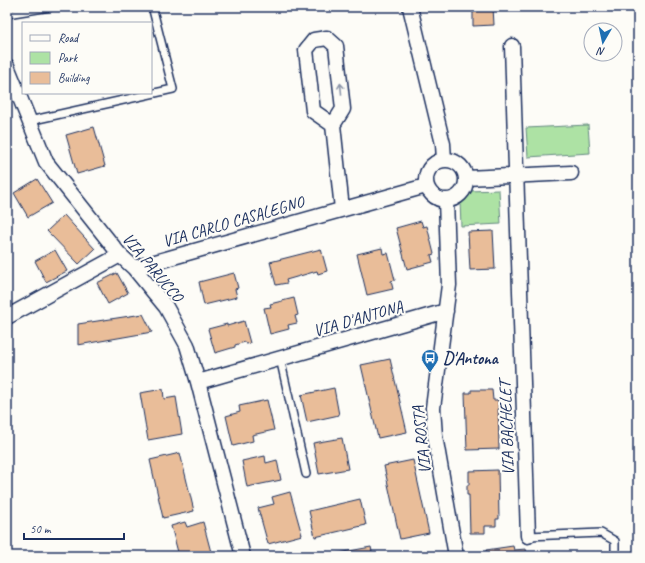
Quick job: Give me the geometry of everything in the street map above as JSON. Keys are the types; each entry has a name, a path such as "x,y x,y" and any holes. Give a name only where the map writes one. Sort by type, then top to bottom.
{"street":[{"path":"410,7 443,144 444,160"},
{"path":"333,125 313,111 306,50 314,40 328,38 336,46 343,109 333,125 342,209"},
{"name":"VIA BACHELET","path":"512,46 528,536"},
{"name":"VIA PARUCCO","path":"7,66 46,162 120,256 134,268 166,307 187,345 243,556"},
{"path":"444,160 456,162 464,172 466,178 466,184 461,194 457,197 446,200 436,198 432,195 426,186 425,180 429,169 433,164 444,160"},
{"path":"466,178 571,173"},
{"name":"VIA CARLO CASALEGNO","path":"134,268 426,186"},
{"name":"VIA ROSTA","path":"446,200 449,285 433,408 435,436 456,556"},
{"path":"7,317 120,256"},
{"name":"VIA D'ANTONA","path":"198,382 446,311"}],"lane":[{"path":"7,14 50,7"},
{"path":"152,94 173,89 153,10"},
{"path":"29,121 150,94"},
{"path":"280,358 306,474"},
{"path":"528,536 601,533 615,541 616,556"}],"green space":[{"path":"588,125 590,153 528,157 526,128"},
{"path":"499,190 501,224 461,226 460,201 469,191"}],"building":[{"path":"444,7 473,7 444,8"},
{"path":"473,7 493,7 494,25 473,26"},
{"path":"94,127 105,166 77,174 66,135"},
{"path":"37,179 52,203 28,217 14,193"},
{"path":"64,215 95,249 79,264 47,231"},
{"path":"421,221 423,227 427,226 434,254 431,255 433,262 407,269 396,228"},
{"path":"493,231 495,269 470,270 468,232"},
{"path":"382,248 383,254 388,253 395,280 391,281 393,289 367,295 357,254"},
{"path":"321,249 327,271 318,274 317,271 286,280 287,283 276,285 270,262"},
{"path":"55,250 67,271 46,282 35,261"},
{"path":"117,273 128,293 108,304 97,283"},
{"path":"234,273 238,288 235,289 237,297 204,305 199,282"},
{"path":"294,298 298,315 295,316 297,323 288,325 289,329 270,334 264,308 271,307 270,304"},
{"path":"143,314 152,332 78,345 78,324"},
{"path":"244,321 250,343 246,344 245,342 235,345 235,347 215,353 208,329"},
{"path":"390,359 407,432 378,438 361,365"},
{"path":"334,388 339,415 307,422 301,395"},
{"path":"163,389 164,399 176,397 182,434 148,440 140,393"},
{"path":"471,390 492,390 493,400 498,400 499,449 467,450 465,393 471,393"},
{"path":"267,400 274,430 252,435 253,441 233,446 226,416 240,412 239,406"},
{"path":"342,438 348,469 319,474 313,443"},
{"path":"180,453 194,511 163,518 150,460"},
{"path":"265,456 266,463 277,460 281,480 247,487 242,461"},
{"path":"413,460 429,533 400,539 384,466"},
{"path":"498,470 499,519 496,519 496,526 485,526 485,533 470,533 469,495 467,495 469,471"},
{"path":"290,492 302,535 268,544 258,508 274,504 272,497"},
{"path":"360,499 366,525 315,537 309,511"},
{"path":"185,522 187,527 203,522 212,556 179,556 171,526"},
{"path":"513,546 514,550 526,549 527,556 487,556 486,550"},
{"path":"371,547 373,556 322,556"},
{"path":"299,552 299,556 279,556"}],"place":[{"name":"D'Antona","path":"430,373"}]}
